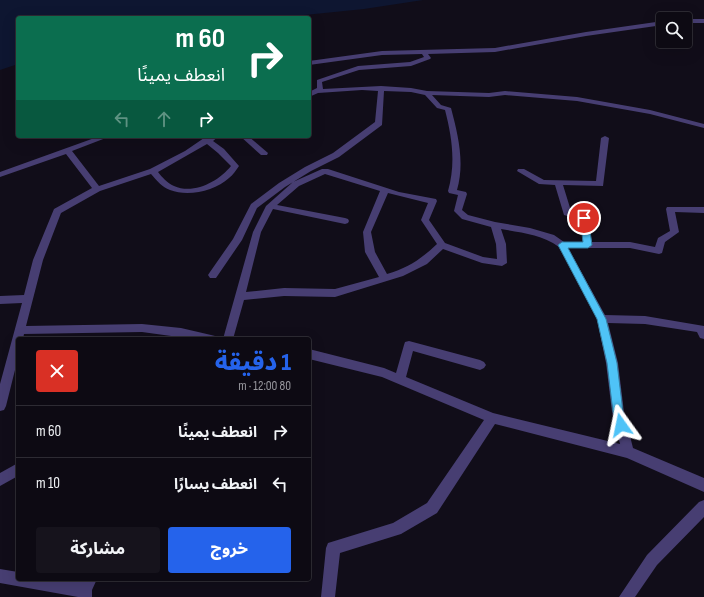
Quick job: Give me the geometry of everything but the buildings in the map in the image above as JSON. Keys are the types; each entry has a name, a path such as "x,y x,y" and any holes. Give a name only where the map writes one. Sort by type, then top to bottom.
{"street":[{"path":"692,21 704,20"},
{"path":"311,63 382,53 495,50 586,34 656,24"},
{"path":"311,94 320,89 319,81 358,68 411,64 428,58 424,52"},
{"path":"316,91 381,88 426,93 489,95 505,93 578,99 650,112 704,126"},
{"path":"213,275 237,240 254,206 308,168 336,155 379,123 381,88"},
{"path":"426,93 439,107 448,108 455,139 457,159 457,171 452,191 463,194 458,211 465,217 495,226 530,231 551,237 562,245 602,319 612,363 618,412 628,452"},
{"path":"0,175 102,138"},
{"path":"18,337 38,260 57,211 97,190 153,172 188,153 211,138"},
{"path":"246,138 264,152"},
{"path":"521,171 542,182 600,184 605,138"},
{"path":"153,172 167,186 179,190 194,190 208,187 227,176 235,166 207,140"},
{"path":"66,151 70,153 97,190"},
{"path":"229,337 257,232 270,206 296,184 325,171 385,190 422,200 433,201 425,220 442,245 482,260 502,263 501,244 495,226"},
{"path":"558,183 567,213 584,218 588,245"},
{"path":"385,190 367,232 370,252 385,279"},
{"path":"270,206 345,221"},
{"path":"562,245 630,245 659,251 661,240 675,232 670,210 704,210"},
{"path":"239,297 284,292 335,293 400,274 424,262 442,245"},
{"path":"0,300 28,299"},
{"path":"602,319 645,320 700,328 704,335"},
{"path":"20,330 142,328 181,332 202,337"},
{"path":"400,380 409,344 480,365"},
{"path":"0,406 16,345"},
{"path":"311,355 384,374 492,418 628,452 704,485"},
{"path":"328,597 333,548 396,529 432,508 492,418"},
{"path":"0,480 16,470"},
{"path":"626,597 652,560 704,507"},
{"path":"0,576 16,579"},
{"path":"32,581 86,589"}],"water":[{"path":"0,0 423,0 364,9 295,16 16,16 16,65 0,70"}],"route":[{"path":"584,218 588,245 562,245 602,319 612,363 621,425"}]}
